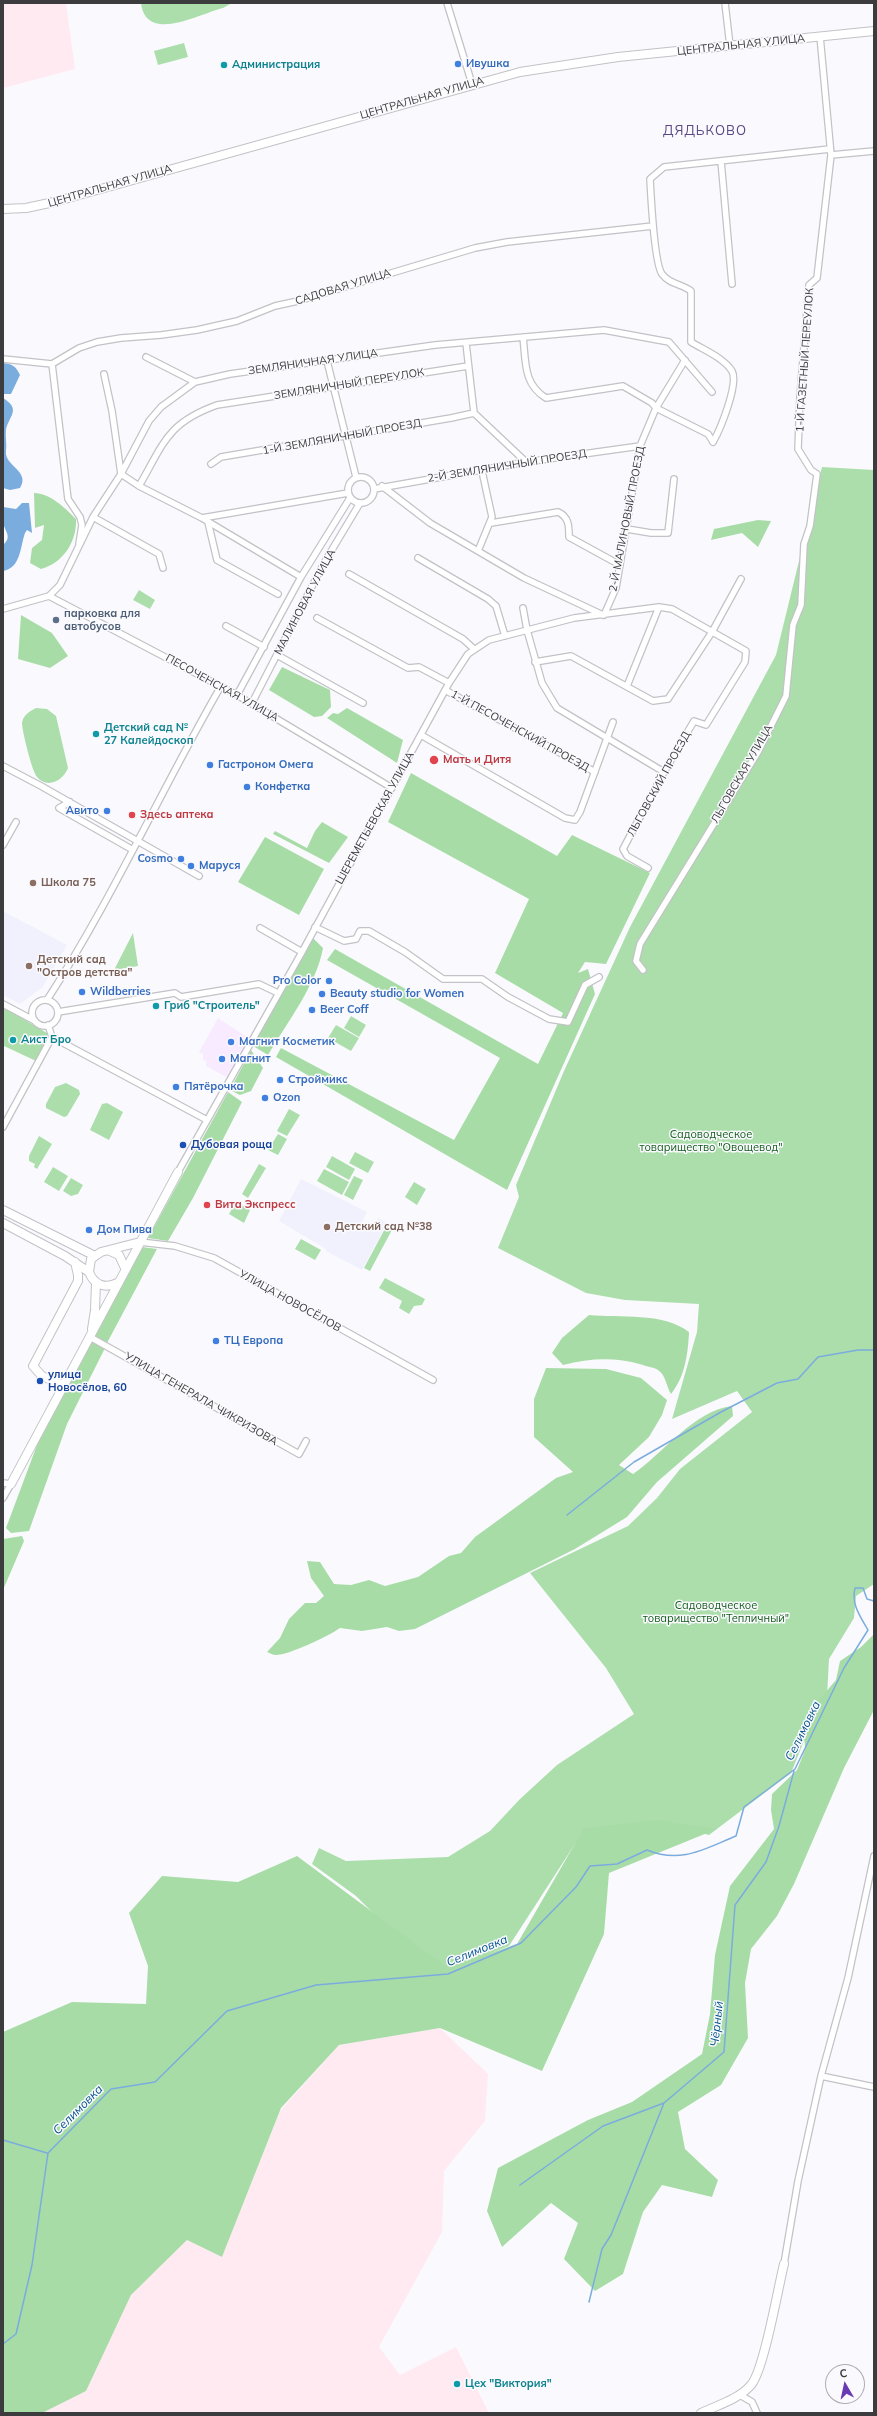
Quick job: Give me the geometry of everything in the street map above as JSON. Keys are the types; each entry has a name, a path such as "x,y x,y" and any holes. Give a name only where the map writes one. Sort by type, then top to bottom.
{"street":[{"path":"447,3 472,84"},
{"path":"725,3 730,46"},
{"name":"ЦЕНТРАЛЬНАЯ УЛИЦА","path":"3,209 26,208 54,202 472,84 520,72 618,57 874,31"},
{"name":"1-Й ГАЗЕТНЫЙ ПЕРЕУЛОК","path":"798,449 800,397 809,285 817,278 830,152 820,36"},
{"path":"522,337 530,384 536,392 546,398 623,386 652,403 656,408 708,434 713,442 727,410 733,379 732,372 719,359 691,342 691,291 686,287 669,280 662,274 653,226 650,179 664,167 830,152 874,151"},
{"path":"720,161 732,284"},
{"name":"САДОВАЯ УЛИЦА","path":"52,364 79,348 98,342 121,338 168,334 238,321 275,306 475,248 507,242 653,226"},
{"name":"ЗЕМЛЯНИЧНАЯ УЛИЦА","path":"49,596 60,585 94,518 121,474 149,421 161,407 195,382 214,377 435,345 604,330 669,342 712,392"},
{"path":"466,343 474,413 526,462"},
{"path":"146,357 195,382"},
{"path":"3,359 52,364 68,498 80,517 82,525 79,546"},
{"name":"2-Й МАЛИНОВЫЙ ПРОЕЗД","path":"604,615 616,588 640,446 656,408 685,360"},
{"path":"327,361 332,388 356,477 368,479 374,489"},
{"name":"ЗЕМЛЯНИЧНЫЙ ПЕРЕУЛОК","path":"140,486 169,434 179,423 201,410 230,402 332,388 468,366"},
{"path":"104,374 112,411 121,474 140,486 202,518 301,577"},
{"name":"1-Й ЗЕМЛЯНИЧНЫЙ ПРОЕЗД","path":"212,464 222,457 474,413"},
{"name":"2-Й ЗЕМЛЯНИЧНЫЙ ПРОЕЗД","path":"374,489 382,486 526,462 640,446"},
{"name":"ЛЬГОВСКАЯ УЛИЦА","path":"643,970 636,961 640,944 758,752 786,696 793,625 801,605 804,544 810,526 818,474 811,470 798,449"},
{"path":"478,551 491,524 492,513 482,470"},
{"name":"МАЛИНОВАЯ УЛИЦА","path":"237,695 301,577 349,495 348,485 356,477"},
{"path":"627,529 651,534 668,533 674,479"},
{"path":"382,486 430,523 524,578 604,615"},
{"name":"МАЛИНОВАЯ УЛИЦА","path":"252,703 324,563 360,503 368,501 374,489"},
{"path":"202,518 349,495 360,503"},
{"path":"491,524 558,512 563,515 568,522 569,537 620,564"},
{"path":"94,518 159,554 163,568"},
{"path":"208,522 217,560 278,594"},
{"path":"418,558 488,599 496,606 505,636"},
{"path":"349,574 463,639 474,649"},
{"path":"535,662 571,656 653,701 668,699 712,632 741,578"},
{"path":"3,609 49,596"},
{"name":"ПЕСОЧЕНСКАЯ УЛИЦА","path":"49,596 252,703 392,788"},
{"path":"627,686 659,607"},
{"name":"ШЕРЕМЕТЬЕВСКАЯ УЛИЦА","path":"125,1268 302,952 445,690 462,662 474,649 489,640 574,618 659,607 672,609 746,650"},
{"path":"523,608 526,630 542,683 557,708 664,772"},
{"name":"1-Й ПЕСОЧЕНСКИЙ ПРОЕЗД","path":"317,618 408,668 419,667 449,683"},
{"path":"226,626 264,647"},
{"name":"ЛЬГОВСКИЙ ПРОЕЗД","path":"648,868 627,856 623,849 664,772 694,722 706,726 745,662 746,650"},
{"path":"277,655 362,703"},
{"path":"36,1022 32,1015 33,1007 39,1002 47,1000 74,958 133,850 189,742 221,686"},
{"name":"1-Й ПЕСОЧЕНСКИЙ ПРОЕЗД","path":"445,690 595,772"},
{"path":"421,735 565,818 574,820 580,812 613,722"},
{"path":"3,766 70,802 137,842 199,876"},
{"path":"70,802 60,808 133,850"},
{"path":"3,845 16,822"},
{"path":"315,927 344,941 356,940 360,931 369,931 405,952 443,979 482,979 508,997 548,1019 568,1022 585,985 599,977"},
{"path":"260,928 302,952"},
{"path":"58,1012 175,993 181,997 255,985 278,993"},
{"path":"3,1004 36,1022 48,1025 55,1020 58,1012 54,1004 47,1000"},
{"path":"48,1025 52,1037 207,1120"},
{"path":"3,1128 52,1037"},
{"path":"3,1210 94,1256"},
{"path":"3,1223 65,1256 89,1273 96,1283 95,1310 90,1337"},
{"path":"89,1273 89,1266 94,1256 101,1252 110,1251 140,1242"},
{"name":"УЛИЦА НОВОСЁЛОВ","path":"140,1242 175,1246 214,1258 433,1380"},
{"path":"3,1498 7,1484 90,1337 117,1283 121,1279 125,1268 119,1255 110,1251"},
{"path":"75,1262 78,1281"},
{"path":"63,1385 42,1376 33,1366 78,1281 89,1273"},
{"path":"96,1283 106,1286 117,1283"},
{"name":"УЛИЦА ГЕНЕРАЛА ЧИКРИЗОВА","path":"90,1337 299,1454 306,1441"},
{"path":"701,2413 740,2395 752,2384 760,2365 784,2264 798,2181 821,2076 848,1978 874,1856"},
{"path":"821,2076 874,2087"},
{"path":"740,2395 752,2402 757,2413"}],"shaded area":[{"path":"3,3 66,3 75,69 3,88"},
{"name":"Детский сад \"Остров детства\"","path":"3,911 67,945 43,987 20,1004 3,995"},
{"path":"218,1018 250,1039 228,1078 206,1066 206,1061 203,1060 203,1054 199,1052"},
{"name":"Детский сад №38","path":"301,1179 367,1212 361,1224 371,1230 378,1218 387,1223 362,1270 326,1251 326,1249 279,1221"},
{"path":"440,2028 488,2074 485,2121 444,2171 442,2232 379,2347 400,2375 456,2347 489,2413 42,2413 86,2391 131,2295 187,2240 222,2257 280,2111 339,2045"}],"green space":[{"path":"141,3 232,3 223,8 188,20 163,24 153,22 145,15"},
{"path":"184,43 188,57 158,65 154,51"},
{"name":"Садоводческое товарищество \"Овощевод\"","path":"822,467 874,470 874,1584 856,1596 854,1618 829,1659 826,1716 804,1741 791,1773 709,1835 655,1822 584,1830 509,1946 449,1970 405,1945 356,1896 312,1864 319,1848 346,1861 448,1857 490,1831 520,1799 557,1765 634,1714 606,1668 530,1573 628,1526 657,1498 680,1469 752,1412 737,1391 672,1419 697,1332 699,1304 625,1300 586,1293 498,1248 519,1197 516,1185 564,1071 630,927 776,655"},
{"path":"34,493 51,498 76,519 74,536 67,550 56,562 41,569 30,563 32,548 42,540 44,525 35,528"},
{"path":"758,520 771,521 758,547 742,533 711,540 714,529"},
{"path":"139,590 155,600 150,609 133,600"},
{"path":"21,615 52,633 68,656 50,668 18,659"},
{"path":"282,667 330,690 331,707 322,716 314,717 269,690"},
{"path":"36,708 47,709 56,716 68,768 66,773 59,780 50,783 41,781 37,777 30,759 24,734 22,723 24,718 29,712"},
{"path":"347,708 403,740 397,763 327,718 333,713 338,714"},
{"path":"411,773 557,856 572,835 650,873 606,964 585,962 578,973 588,969 595,994 507,1190 276,1057 281,1048 454,1140 500,1058 327,960 335,949 538,1064 563,1013 495,973 529,899 388,822"},
{"path":"322,822 348,837 329,863 273,834 275,831 307,848 315,831"},
{"path":"265,837 324,869 299,915 238,882"},
{"path":"133,933 138,966 114,970"},
{"path":"313,938 323,948 314,976 308,990 268,1055 253,1046"},
{"path":"3,1007 47,1033 48,1037 36,1061 4,1046"},
{"path":"351,1016 366,1025 359,1037 344,1028"},
{"path":"336,1025 359,1038 351,1051 328,1038"},
{"path":"251,1050 263,1068 251,1091 240,1095 230,1090"},
{"path":"66,1083 79,1090 80,1094 67,1116 64,1117 46,1108 46,1104 55,1087"},
{"path":"228,1092 242,1102 193,1198 168,1241 148,1238"},
{"path":"107,1103 123,1112 109,1140 90,1130 102,1104"},
{"path":"289,1109 300,1115 287,1136 277,1131"},
{"path":"278,1134 287,1139 278,1155 268,1150"},
{"path":"39,1136 52,1144 37,1169 34,1167 35,1164 29,1161 29,1156"},
{"path":"355,1152 374,1162 368,1173 349,1163"},
{"path":"332,1156 355,1169 349,1180 326,1167"},
{"path":"259,1164 266,1168 248,1198 242,1194"},
{"path":"53,1167 68,1176 59,1191 44,1182"},
{"path":"324,1169 349,1182 342,1195 317,1181"},
{"path":"354,1176 363,1180 353,1200 344,1195"},
{"path":"71,1178 83,1185 78,1194 71,1196 63,1191"},
{"path":"414,1182 426,1189 417,1205 405,1197"},
{"path":"236,1202 250,1210 244,1223 229,1214"},
{"path":"388,1223 394,1226 370,1271 364,1268"},
{"path":"301,1239 321,1250 315,1260 295,1249"},
{"path":"142,1247 157,1249 107,1343 93,1335"},
{"path":"385,1278 425,1299 422,1305 414,1306 409,1314 399,1308 402,1301 379,1288"},
{"path":"589,1315 641,1317 667,1321 689,1332 688,1349 683,1373 671,1394 661,1372 632,1362 603,1359 563,1365 552,1353 562,1338"},
{"path":"90,1339 105,1348 67,1424 29,1531 11,1533 6,1528 43,1429"},
{"path":"546,1368 606,1369 641,1378 667,1400 662,1415 649,1437 619,1465 633,1474 692,1424 705,1416 718,1409 732,1406 733,1416 657,1482 627,1517 575,1549 415,1629 399,1631 387,1627 362,1631 340,1628 318,1640 290,1652 276,1655 267,1652 280,1638 289,1619 305,1603 316,1603 324,1596 311,1578 307,1561 320,1562 334,1584 351,1585 369,1580 385,1586 418,1577 449,1556 461,1553 475,1537 556,1478 573,1472 534,1437 534,1399"},
{"path":"22,1536 24,1541 3,1590 3,1539"},
{"path":"874,1634 874,1710 844,1768 794,1884 777,1916 751,1949 745,1983 748,2038 721,2085 678,2112 685,2149 718,2180 712,2197 662,2185 643,2212 623,2274 595,2291 564,2259 578,2223 551,2203 502,2247 487,2211 498,2168 588,2120 632,2102 702,2054 710,2014 715,1955 730,1886 774,1829 771,1810 772,1794 797,1770 805,1750 804,1727 812,1708 836,1680 840,1661 861,1647"},
{"path":"658,1820 717,1829 609,1873 604,1934 542,2071 440,2028 339,2045 281,2108 222,2257 187,2240 131,2295 86,2391 42,2413 3,2413 3,2032 72,2002 146,2004 148,1966 129,1913 162,1876 238,1882 297,1856 448,1968 517,1944 584,1828"}],"water":[{"path":"3,363 13,366 17,369 20,375 11,394 3,394"},
{"path":"3,398 12,406 13,409 12,416 6,429 6,456 22,477 20,488 10,490 3,488"},
{"path":"22,503 29,503 32,533 27,530 17,561 9,569 3,571 3,545 7,540 8,535 3,521 3,507 16,509"}],"waterway":[{"path":"567,1515 634,1462 721,1412 777,1383 798,1379 818,1357 858,1350 874,1350"},
{"name":"Селимовка","path":"3,2344 16,2334 32,2265 48,2153 111,2089 155,2082 227,2011 316,1985 448,1974 521,1943 576,1887 590,1866 617,1864 647,1850 671,1856 692,1853 736,1836 744,1807 795,1769 844,1668 868,1630 855,1605 855,1588 863,1588 867,1599 874,1601"},
{"name":"Чёрный","path":"589,2302 602,2249 611,2235 664,2103 724,2052 735,1905 766,1862 779,1826 794,1771"},
{"path":"520,2185 603,2126 664,2103"},
{"path":"3,2140 47,2153"}],"place":[{"name":"Ивушка","path":"458,64"},
{"name":"Администрация","path":"224,65"},
{"name":"парковка для автобусов","path":"56,620"},
{"name":"Детский сад № 27 Калейдоскоп","path":"96,734"},
{"name":"Мать и Дитя","path":"434,760"},
{"name":"Гастроном Омега","path":"210,765"},
{"name":"Конфетка","path":"247,787"},
{"name":"Авито","path":"107,811"},
{"name":"Здесь аптека","path":"132,815"},
{"name":"Cosmo","path":"181,859"},
{"name":"Маруся","path":"191,866"},
{"name":"Школа 75","path":"33,883"},
{"name":"Детский сад \"Остров детства\"","path":"29,966"},
{"name":"Pro Color","path":"329,981"},
{"name":"Wildberries","path":"82,992"},
{"name":"Beauty studio for Women","path":"322,994"},
{"name":"Гриб \"Строитель\"","path":"156,1006"},
{"name":"Beer Coff","path":"312,1010"},
{"name":"Аист Бро","path":"13,1040"},
{"name":"Магнит Косметик","path":"231,1042"},
{"name":"Магнит","path":"222,1059"},
{"name":"Строймикс","path":"280,1080"},
{"name":"Пятёрочка","path":"176,1087"},
{"name":"Ozon","path":"265,1098"},
{"name":"Дубовая роща","path":"183,1145"},
{"name":"Вита Экспресс","path":"207,1205"},
{"name":"Детский сад №38","path":"327,1227"},
{"name":"Дом Пива","path":"89,1230"},
{"name":"ТЦ Европа","path":"216,1341"},
{"name":"улица Новосёлов, 60","path":"40,1381"},
{"name":"Цех \"Виктория\"","path":"457,2384"}],"district":[{"name":"ДЯДЬКОВО","path":"705,131"}],"park label":[{"name":"Садоводческое товарищество \"Тепличный\"","path":"716,1612"}]}
